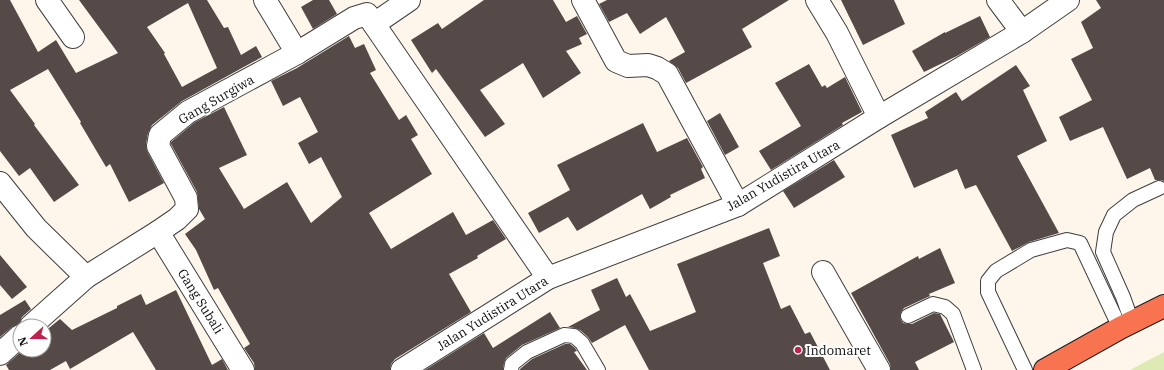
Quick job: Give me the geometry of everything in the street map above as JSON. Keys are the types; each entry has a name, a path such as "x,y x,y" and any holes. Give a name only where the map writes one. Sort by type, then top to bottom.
{"highway":[{"path":"1045,370 1126,325 1164,306"}],"street":[{"path":"47,0 73,37"},
{"path":"265,0 297,53"},
{"name":"Gang Surgiwa","path":"40,318 86,277 158,232 187,209 186,198 158,146 160,135 188,112 297,53 354,18 370,19 409,0"},
{"path":"583,0 616,61 628,66 648,65 667,74 738,205"},
{"path":"817,0 837,33 880,118"},
{"path":"998,0 1022,32"},
{"name":"Jalan Yudistira Utara","path":"402,370 548,278 738,205 1022,32 1068,0"},
{"path":"370,19 548,278"},
{"path":"0,183 36,228 86,277"},
{"name":"Gang Subali","path":"158,232 244,370"},
{"path":"823,272 879,370"},
{"path":"0,354 12,343"}],"lane":[{"path":"1126,325 1123,297 1103,252 1106,232 1114,215 1133,200 1159,188"},
{"path":"1025,370 988,292 988,281 996,271 1031,250 1067,240 1080,243 1126,325"},
{"path":"908,316 933,304 945,307 953,314 974,370"},
{"path":"511,370 512,364 527,352 564,335 574,336 582,343 598,370"}],"green space":[{"path":"1164,352 1164,370 1130,370"}],"building":[{"path":"0,0 10,0 38,52 56,40 76,73 118,53 79,0 207,0 224,28 228,27 241,55 256,46 262,57 182,101 152,125 148,133 146,144 147,151 164,183 129,202 110,164 106,167 80,123 81,122 48,69 10,90 79,185 54,202 30,168 19,176 0,151","holes":["188,3 217,68 182,87 164,54 165,53 147,27"]},
{"path":"313,0 329,0 337,14 313,29 301,7"},
{"path":"484,0 553,0 566,22 577,16 587,34 579,38 582,44 566,51 581,73 543,98 523,63 480,90 505,124 485,137 436,69 432,73 411,40 438,23 442,29"},
{"path":"607,0 789,0 742,29 752,47 686,83 678,68 669,61 685,52 666,17 640,34 627,13 609,22 599,4"},
{"path":"841,0 894,0 905,24 863,45"},
{"path":"1096,0 1164,0 1164,181 1155,180 1150,168 1127,179 1103,127 1070,141 1059,117 1092,100 1071,59 1093,48 1081,22 1101,8"},
{"path":"980,16 990,37 957,56 924,72 912,51 945,32"},
{"path":"349,36 355,48 364,44 376,70 370,73 399,120 406,115 418,135 411,139 432,174 369,213 391,249 453,212 466,235 493,220 506,239 477,256 478,258 449,274 471,312 395,359 391,364 390,370 255,370 254,363 244,348 250,344 218,288 214,290 196,250 185,234 205,219 199,209 197,192 171,142 195,122 224,107 247,155 219,168 244,209 287,182 311,223 342,197 321,157 309,164 298,143 318,132 300,97 283,106 271,81 297,68"},
{"path":"809,64 822,87 825,85 827,88 845,77 862,112 842,123 843,125 771,170 759,151 801,126 775,83"},
{"path":"1016,65 1030,86 1023,90 1047,141 1017,156 1059,233 1029,242 1012,251 976,185 965,189 957,169 914,188 891,135 928,118 925,112 956,92 962,101"},
{"path":"720,113 739,147 725,155 707,121"},
{"path":"643,123 657,152 687,138 703,167 701,169 705,178 670,195 671,197 650,209 642,194 577,231 568,217 539,233 528,213 570,190 557,165"},
{"path":"834,160 845,177 794,208 783,191"},
{"path":"769,228 780,256 763,263 781,309 790,305 805,334 810,332 830,370 649,370 625,325 592,343 580,330 568,327 600,310 591,290 617,278 626,297 630,294 650,331 696,312 677,264"},
{"path":"940,248 955,283 929,294 930,296 904,308 900,316 903,323 912,324 934,313 940,314 954,342 915,362 919,370 891,370 890,364 851,293 918,256 919,259"},
{"path":"0,255 27,287 12,299 0,285"},
{"path":"176,290 212,365 222,359 228,370 156,370 133,332 70,369 66,361 50,370 9,370 6,365 14,358 52,358 52,326 60,319 72,330 117,308 117,306 141,294 146,305"},
{"path":"25,300 31,309 22,318 12,318 12,327 0,337 0,315"},
{"path":"550,312 560,328 522,345 506,358 503,370 425,370 484,333 493,348"},
{"path":"565,344 570,344 575,348 577,351 574,352 587,370 520,370 532,359"}],"place":[{"name":"Indomaret","path":"798,350"}]}
